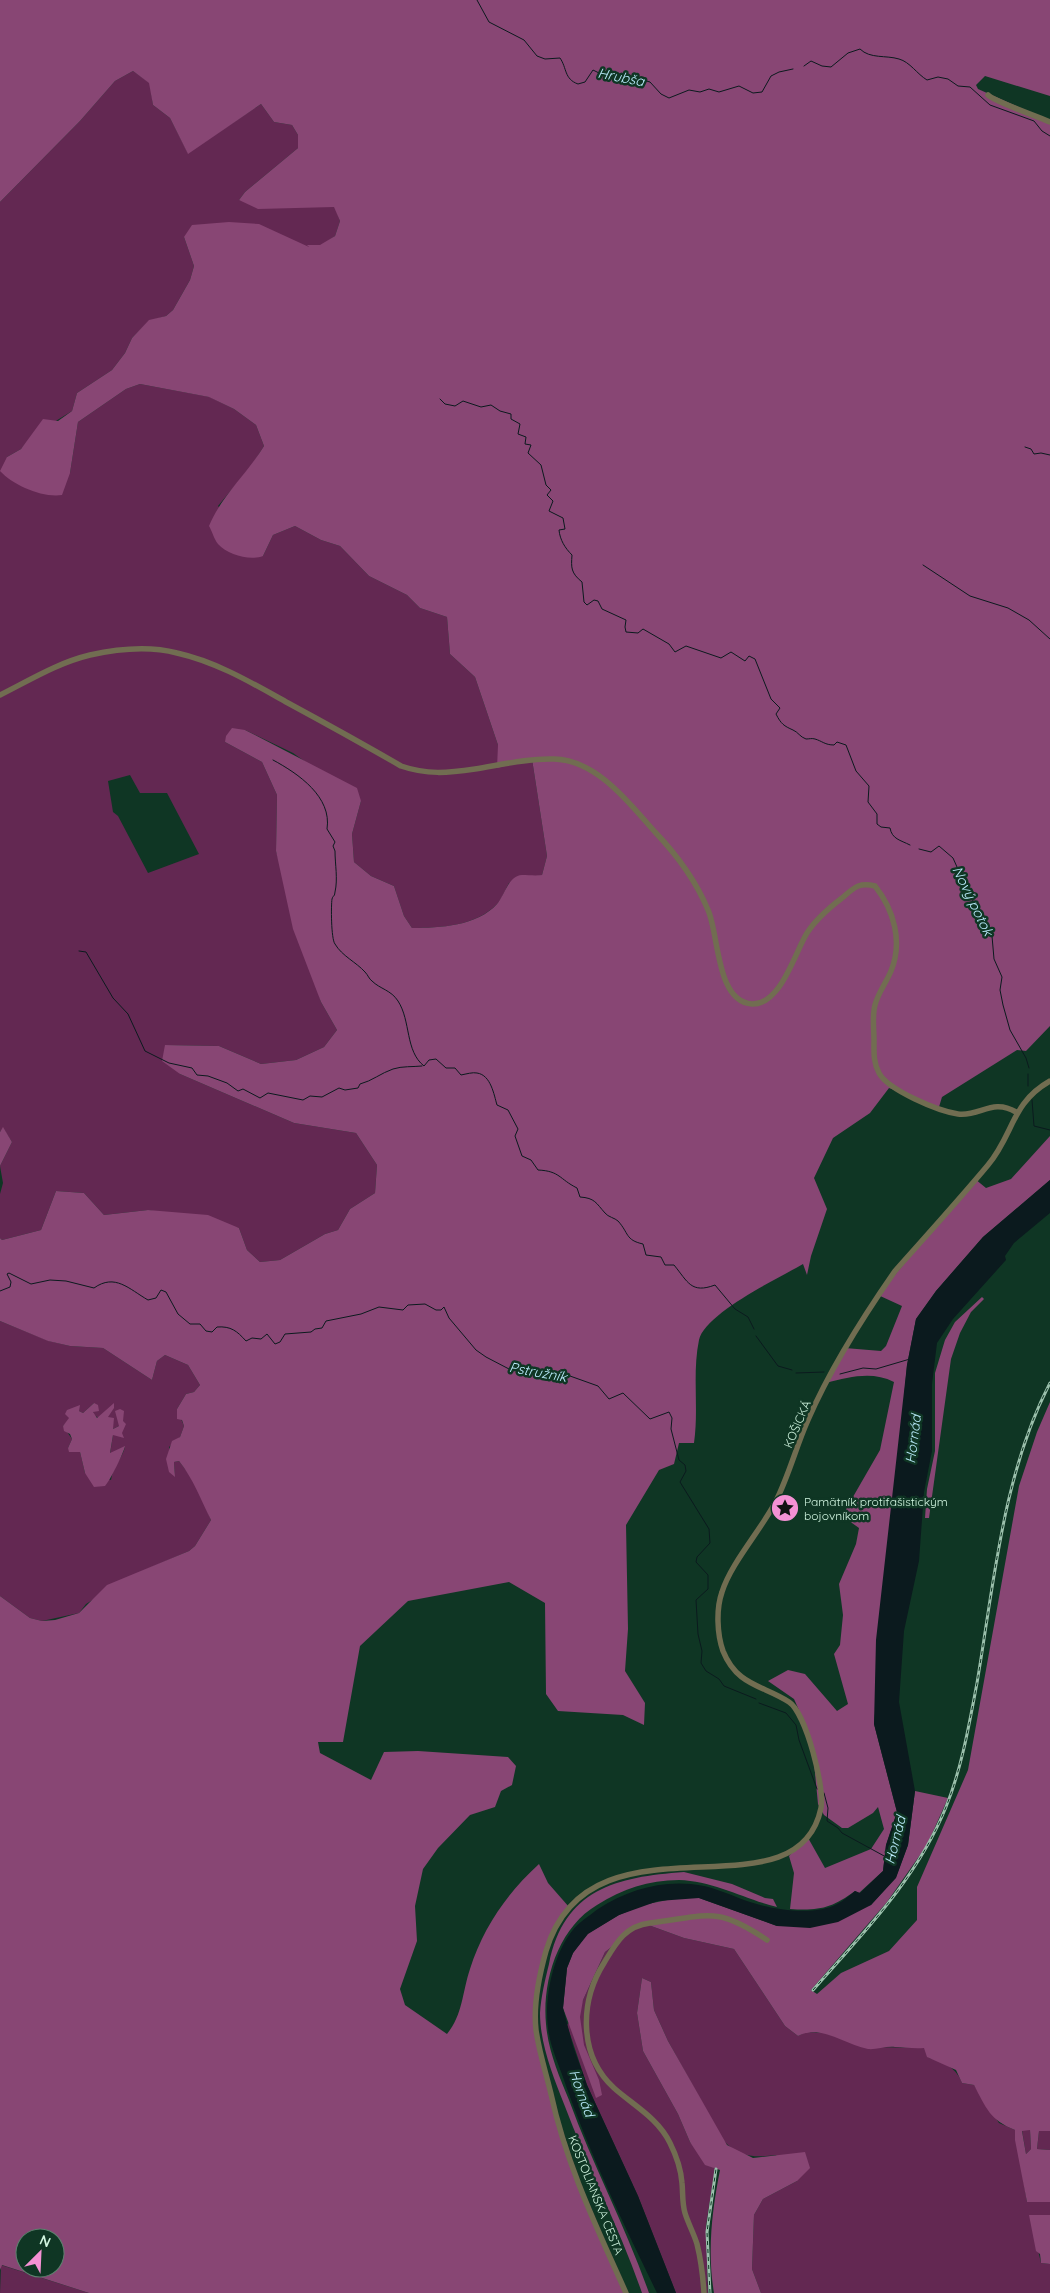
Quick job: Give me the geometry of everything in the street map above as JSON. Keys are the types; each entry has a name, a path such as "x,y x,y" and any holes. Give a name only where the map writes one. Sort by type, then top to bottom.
{"street":[{"path":"988,95 996,101 1050,122"},
{"path":"0,695 46,670 68,661 91,655 153,649 176,652 220,667 400,766 417,771 432,774 554,759 571,762 602,778 651,827 682,863 709,911 725,982 732,993 740,1000 752,1004 765,1001 775,992 807,934 826,910 857,886 864,884 875,886 890,910 896,932 896,947 892,969 875,1006 874,1059 884,1081 912,1098 958,1114 989,1106 1000,1106 1016,1112"},
{"name":"KOŠICKÁ","path":"822,1791 807,1734 793,1704 756,1688 730,1665 722,1649 718,1615 721,1592 729,1575 754,1540 777,1498 808,1419 834,1370 895,1272 1000,1150 1016,1112 1030,1095 1050,1081"},
{"name":"KOSTOLIANSKA CESTA","path":"626,2293 562,2141 539,2044 535,2006 541,1971 552,1932 569,1907 582,1894 610,1879 665,1868 763,1863 788,1852 804,1840 814,1826 820,1810 822,1791"},
{"path":"704,2293 698,2250 685,2214 681,2178 670,2142 648,2115 615,2089 601,2071 588,2040 586,2019 588,2001 595,1977 613,1948 622,1934 635,1927 696,1915 714,1914 751,1928 767,1940"}],"shaded area":[{"path":"0,0 1050,0 1050,96 985,76 976,85 978,89 1050,121 1050,1026 1026,1051 1017,1050 942,1097 939,1107 889,1088 870,1113 833,1138 814,1178 827,1209 811,1256 807,1275 803,1264 744,1297 714,1319 704,1330 699,1340 697,1353 694,1443 679,1443 674,1464 659,1470 626,1525 628,1629 625,1671 645,1703 644,1725 623,1715 558,1711 546,1694 545,1603 509,1582 408,1601 360,1646 343,1742 318,1742 320,1753 371,1780 384,1752 418,1751 508,1757 516,1766 512,1785 501,1791 495,1807 470,1815 438,1848 423,1869 415,1906 417,1941 400,1989 405,2005 447,2034 456,2019 475,1954 489,1925 507,1899 539,1864 548,1883 569,1907 553,1934 538,1980 535,2012 537,2038 560,2127 591,2211 626,2293 89,2293 42,2278 65,2278 65,2228 15,2228 15,2269 2,2265 0,2270 0,1596 30,1618 42,1621 55,1620 79,1613 107,1585 189,1551 195,1546 211,1520 193,1482 179,1461 174,1462 175,1477 169,1472 166,1459 172,1441 180,1437 184,1426 182,1420 177,1419 177,1409 186,1394 194,1392 200,1385 188,1365 165,1355 157,1361 152,1380 103,1348 70,1346 48,1341 0,1321 0,1238 2,1240 41,1230 56,1191 84,1193 104,1215 148,1210 208,1215 239,1228 247,1250 260,1262 280,1260 325,1234 338,1230 350,1209 375,1193 377,1165 356,1133 294,1123 180,1074 162,1061 165,1045 219,1046 261,1064 296,1060 324,1047 337,1030 321,1002 293,929 276,851 277,795 262,762 225,742 226,736 232,728 245,730 357,788 361,801 352,834 354,862 371,876 394,886 404,916 412,928 446,926 479,917 497,904 507,886 517,876 542,875 547,856 532,759 497,768 498,745 475,677 450,654 447,617 420,608 407,595 369,576 340,546 321,540 295,526 273,535 263,556 252,558 239,556 227,551 218,544 209,526 214,515 264,446 256,425 234,409 209,397 140,384 126,389 78,422 70,473 62,495 46,494 20,486 0,471 7,457 21,449 43,419 58,421 72,411 77,393 112,370 125,353 132,338 149,320 166,316 173,310 190,280 194,266 184,237 192,225 229,222 259,224 309,247 307,245 320,245 335,236 340,221 334,207 258,209 239,200 245,192 298,148 298,135 292,125 274,122 261,104 188,154 170,118 153,105 149,83 133,71 115,81 80,121 0,202"},
{"path":"133,71 150,83 153,105 170,118 188,153 261,104 274,122 292,125 298,135 298,148 245,192 239,200 335,207 340,221 335,236 315,250 184,237 194,266 190,280 173,310 166,316 149,321 132,338 125,353 112,370 77,393 72,411 33,435 21,449 7,457 70,473 78,422 126,389 140,384 210,397 234,409 256,425 264,446 252,465 218,506 263,556 273,535 295,526 321,540 340,546 369,576 407,595 420,608 447,617 450,654 475,677 498,745 498,767 532,759 547,856 542,875 509,883 497,904 479,917 446,926 412,928 404,916 394,886 371,876 354,862 352,834 361,801 293,753 245,730 225,742 262,762 277,795 276,851 321,1002 337,1030 324,1047 296,1060 261,1064 219,1046 165,1045 180,1074 294,1123 356,1133 377,1165 375,1193 350,1209 338,1230 325,1234 280,1260 260,1262 247,1250 239,1228 148,1210 104,1215 84,1193 56,1191 41,1230 2,1240 0,1238 0,1194 3,1183 0,1166 12,1142 3,1128 0,1132 0,202 80,121 115,81","holes":["130,775 140,793 167,793 199,854 148,873 118,816 113,812 108,781"]},
{"path":"3,1127 12,1142 0,1166 0,1132"},
{"path":"1050,1136 1050,1180 983,1237 936,1291 916,1319 907,1365 874,1724 897,1812 886,1845 883,1871 859,1893 855,1891 832,1905 817,1909 790,1909 794,1873 789,1856 807,1836 825,1868 871,1849 884,1829 878,1807 873,1813 848,1828 842,1828 824,1815 818,1804 813,1752 803,1719 794,1699 768,1681 788,1670 805,1674 837,1711 848,1704 834,1654 840,1645 843,1615 839,1584 856,1544 859,1528 845,1518 846,1509 880,1450 894,1382 877,1377 861,1376 826,1383 845,1348 881,1351 886,1346 902,1306 878,1295 975,1179 986,1188 1011,1179"},
{"path":"982,1297 984,1299 971,1312 960,1333 951,1359 929,1518 925,1518 927,1489 935,1451 935,1373 945,1340 955,1322"},
{"path":"0,1321 49,1341 70,1346 103,1348 152,1380 157,1361 165,1355 188,1365 200,1385 194,1392 186,1394 177,1409 184,1426 180,1437 169,1447 175,1477 174,1462 179,1461 195,1482 211,1520 195,1546 189,1551 131,1576 86,1604 79,1613 42,1621 30,1618 0,1596","holes":["94,1403 93,1414 113,1429 119,1426 118,1435 113,1435 110,1454 125,1447 111,1480 85,1473 80,1452 73,1452 68,1448 72,1439 63,1426 79,1411 83,1413"]},
{"path":"1050,1402 1050,2131 1039,2131 1037,2149 1050,2150 1050,2202 1027,2202 1015,2140 1015,2130 994,2117 974,2085 962,2083 956,2070 927,2057 924,2048 892,2047 868,2049 816,2032 798,2036 785,2026 734,1949 684,1938 643,1923 605,1952 583,2000 580,2017 584,2045 599,2080 602,2095 596,2098 563,2008 567,1968 573,1953 587,1934 619,1915 643,1905 677,1898 699,1898 777,1926 871,1905 896,1877 908,1845 915,1791 948,1798 927,1845 887,1902 811,1990 817,1994 841,1973 889,1951 917,1920 917,1887 968,1770 1019,1486 1037,1432","holes":["1030,2130 1031,2149 1026,2154 1022,2131"]},
{"path":"94,1403 98,1405 99,1411 93,1412 97,1418 114,1403 114,1408 108,1417 114,1418 113,1429 119,1426 115,1411 120,1409 124,1411 123,1421 126,1424 122,1433 124,1438 113,1435 110,1453 125,1446 110,1478 105,1486 94,1487 85,1473 80,1452 69,1452 68,1448 72,1439 70,1434 64,1431 63,1426 69,1418 65,1414 67,1410 80,1405 79,1411 83,1413"},
{"path":"684,1872 732,1884 765,1898 773,1899 777,1907 717,1887 692,1881 668,1880 636,1886 616,1894 583,1915 563,1941 555,1957 550,1974 545,2007 549,2043 554,2063 588,2149 640,2268 649,2293 642,2293 624,2245 573,2128 552,2071 542,2036 540,2013 546,1976 556,1939 567,1919 580,1903 597,1892 615,1884 659,1874"},
{"path":"643,1923 684,1938 734,1949 785,2026 798,2036 806,2032 824,2033 874,2047 925,2048 929,2058 949,2066 962,2083 974,2085 999,2123 1015,2130 1027,2202 1050,2202 1050,2215 1030,2215 1041,2263 1050,2264 1050,2293 761,2293 752,2269 754,2215 763,2199 797,2181 776,2155 747,2155 735,2150 723,2140 668,2041 654,2010 651,1982 642,1978 637,2013 643,2051 678,2114 690,2142 715,2169 706,2226 708,2293 676,2293 638,2196 587,2085 567,2025 577,2013 605,1952"},
{"path":"642,1978 651,1982 654,2010 668,2041 727,2145 753,2158 805,2152 810,2168 797,2181 763,2199 754,2215 752,2269 761,2293 714,2293 711,2231 720,2170 705,2165 690,2142 678,2114 643,2051 637,2013"},
{"path":"1022,2130 1030,2130 1031,2149 1026,2154"},
{"path":"1039,2131 1050,2131 1050,2150 1037,2149"},
{"path":"1029,2215 1050,2215 1050,2264 1041,2263 1040,2254 1036,2251"},
{"path":"1,2265 15,2269 15,2278 42,2278 89,2293 0,2293"}],"water":[{"name":"Hornád","path":"1050,1180 1050,1213 1014,1243 1005,1256 1006,1260 953,1319 937,1343 932,1384 932,1451 924,1492 919,1561 904,1631 899,1702 915,1791 908,1845 896,1878 871,1905 838,1922 810,1928 777,1926 699,1898 658,1901 619,1915 588,1934 573,1953 567,1968 563,2008 573,2046 587,2085 638,2196 676,2293 657,2293 597,2165 553,2050 548,2028 547,2004 555,1964 565,1941 581,1922 598,1909 631,1892 666,1884 691,1884 712,1888 744,1900 778,1909 816,1910 837,1904 855,1891 860,1893 883,1871 886,1845 897,1812 874,1724 876,1640 907,1365 916,1319 936,1291 983,1237"}],"waterway":[{"name":"Hrubša","path":"477,0 489,22 524,40 537,56 545,59 560,58 570,79 578,84 585,82 593,70 603,75 632,77 650,82 661,94 669,98 689,90 700,92 709,89 719,92 739,86 753,93 762,92 771,76 793,69"},
{"name":"Hrubša","path":"804,66 811,61 822,66 831,67 848,53 860,49 873,56 899,59 907,63 927,80 938,77 948,79 958,86 970,87 990,105 1034,121 1042,131 1050,136"},
{"name":"Nový potok","path":"440,399 445,404 455,406 463,401 481,407 491,405 500,411 511,414 511,419 520,424 518,434 526,437 525,444 531,445 528,453 541,465 546,485 551,490 547,495 553,501 549,511 563,518 565,529 559,530 560,537 572,555 572,570 582,582 584,602 587,605 594,600 598,601 602,609 626,620 626,632 638,633 643,629 669,644 675,652 686,646 721,658 731,652 745,661 749,656 755,659 771,699 780,708 776,714 781,722 806,739 814,739 831,745 837,742 846,745 856,771 869,786 868,802 877,814 877,824 881,827 890,828 895,837 910,845"},
{"path":"1025,447 1031,449 1034,454 1050,455"},
{"path":"923,565 970,596 1008,608 1029,620 1050,639"},
{"path":"273,760 293,772 312,788 324,807 327,817 327,829 335,842 333,846 335,851 336,882 331,908 335,944 371,980 392,994 398,1001 418,1060 424,1066 429,1060 436,1059 446,1068 455,1068 461,1075 475,1073 486,1077 497,1105 508,1110 518,1129 515,1136 522,1156 531,1160 538,1170 551,1172 577,1188 580,1197 595,1202 606,1214 618,1221 630,1238 643,1244 646,1255 661,1257 665,1265 674,1265 687,1281 695,1287 715,1285 735,1309 748,1317 754,1329"},
{"name":"Nový potok","path":"919,849 931,852 939,846 953,858 967,884 965,891 974,902 977,913 992,936 994,959 1002,977 1000,990 1010,1030 1026,1058 1029,1068"},
{"path":"79,951 86,952 113,998 128,1014 145,1051 169,1063 192,1068 197,1075 208,1076 227,1083 238,1091 243,1089 260,1098 268,1093 303,1100 310,1096 322,1097 339,1088 345,1090 358,1088 360,1084 393,1069 422,1066"},
{"name":"Nový potok","path":"1028,1074 1028,1086"},
{"name":"Nový potok","path":"1032,1100 1034,1126 1050,1130"},
{"name":"Pstružník","path":"0,1291 10,1287 11,1282 7,1274 9,1273 31,1284 50,1280 66,1281 94,1288 102,1284 115,1282 128,1287 148,1300 156,1298 161,1290 166,1292 178,1314 190,1324 200,1324 206,1331 212,1332 217,1327 230,1328 246,1341 252,1338 261,1339 267,1334 275,1344 280,1342 285,1334 311,1332 322,1328 326,1321 361,1314 379,1307 403,1310 408,1305 425,1304 436,1310 441,1310 444,1307 449,1318 476,1350 509,1369 520,1367 536,1374 570,1376 598,1386 609,1399 623,1393 650,1419 669,1412 672,1418 671,1429 679,1460 685,1465 686,1471 680,1482 709,1529 710,1543 697,1557 696,1562 708,1575 708,1589 696,1600 698,1634 702,1651 701,1663 706,1671 719,1679 724,1686 756,1699"},
{"path":"756,1336 778,1366 792,1370"},
{"path":"840,1374 863,1368 876,1369 910,1359"},
{"path":"796,1373 824,1372"},
{"name":"Pstružník","path":"759,1703 786,1713 796,1725 799,1740 817,1789"},
{"name":"Pstružník","path":"824,1793 828,1808 827,1821 842,1833 886,1857"}],"railway":[{"path":"813,1990 869,1926 904,1882 920,1858 946,1807 961,1761 968,1730 1002,1529 1011,1491 1021,1454 1034,1418 1050,1383"},
{"path":"710,2293 707,2232 716,2169"}],"place":[{"name":"Pamätník protifašistickým bojovníkom","path":"785,1508"}]}
